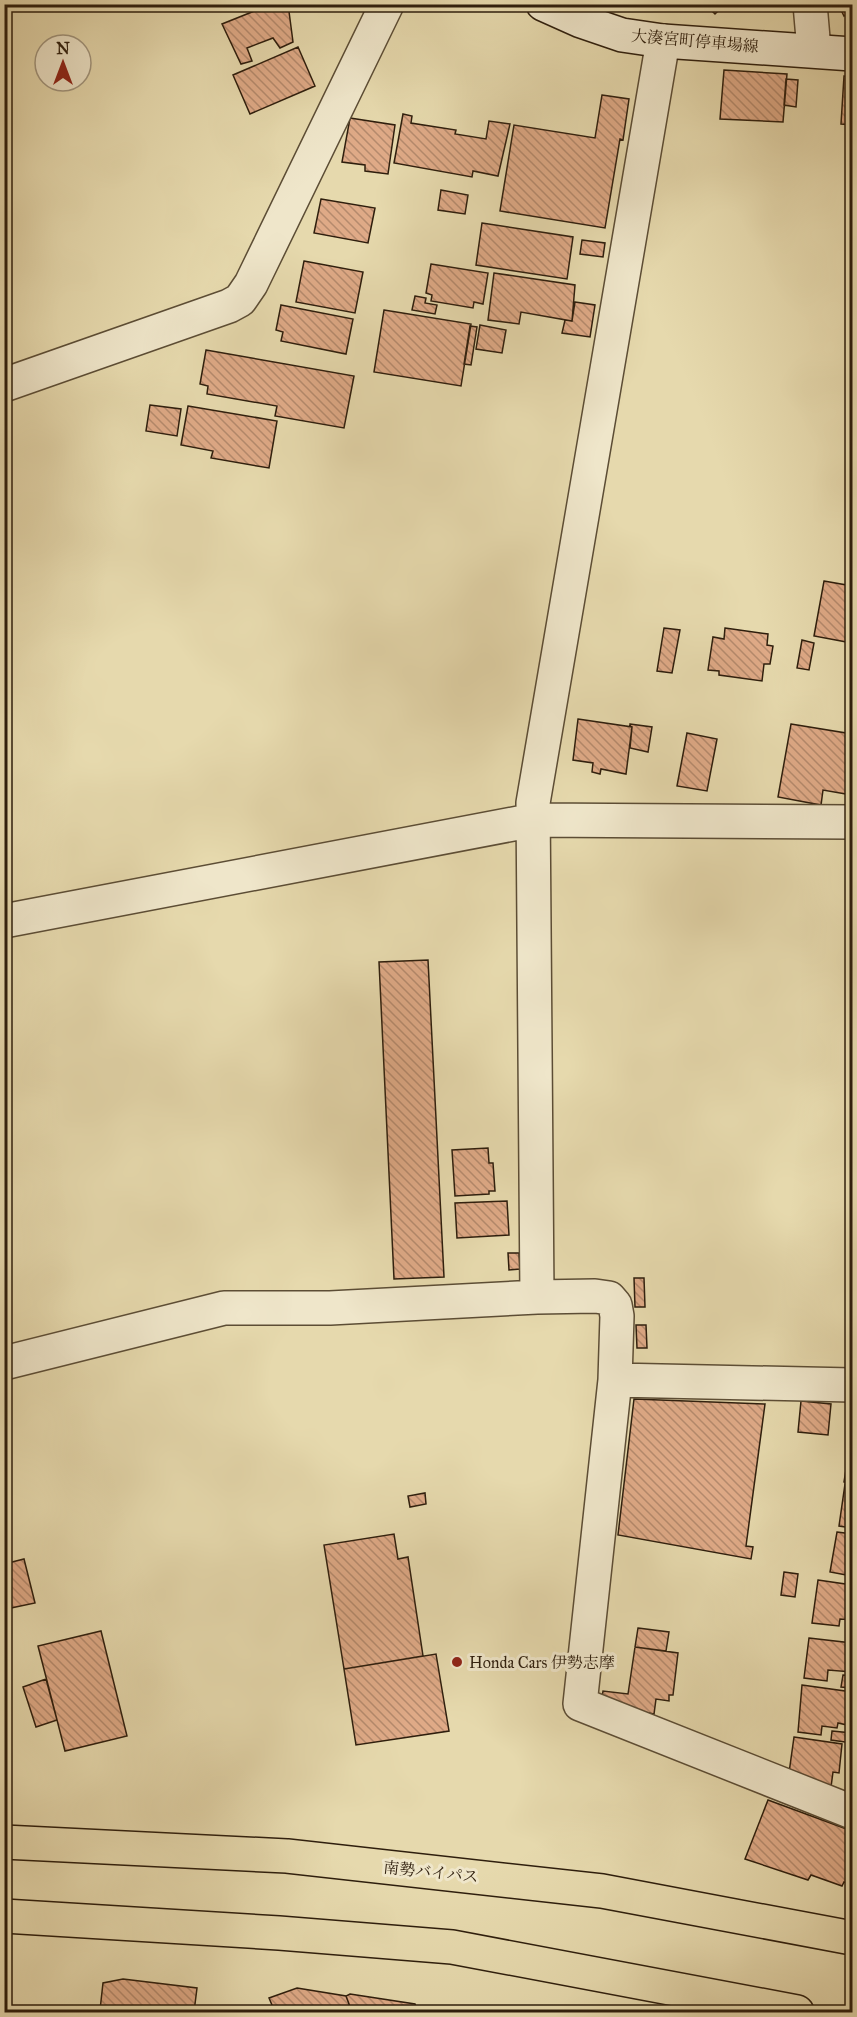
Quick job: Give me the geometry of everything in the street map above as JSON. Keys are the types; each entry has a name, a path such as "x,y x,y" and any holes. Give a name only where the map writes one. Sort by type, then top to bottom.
{"highway":[{"name":"南勢バイパス","path":"4,1842 287,1856 602,1891 852,1938"},
{"path":"4,1916 279,1933 452,1947 796,2013"}],"street":[{"path":"4,385 218,310 240,300 271,244 387,4"},
{"name":"大湊宮町停車場線","path":"543,4 581,21 622,35 663,41 852,54"},
{"path":"810,4 814,50"},
{"path":"537,1297 533,803 663,41"},
{"path":"4,921 534,820 852,822"},
{"path":"4,1363 224,1308 330,1308 537,1297 595,1296 609,1298 615,1305 617,1316 615,1380 580,1704 852,1812"},
{"path":"615,1380 852,1385"}],"green space":[{"path":"650,4 647,8 623,10 610,5"}],"building":[{"path":"272,4 288,4 293,42 280,48 273,38 247,48 252,61 241,64 222,24"},
{"path":"705,4 725,4 715,14"},
{"path":"848,5 852,10 844,16 841,10"},
{"path":"298,47 315,86 250,114 233,75"},
{"path":"724,70 787,74 783,122 720,119"},
{"path":"844,76 852,77 852,125 841,124"},
{"path":"786,79 798,80 796,107 784,105"},
{"path":"602,95 629,99 605,228 500,211 514,125 595,138"},
{"path":"403,114 412,116 411,123 456,130 455,134 486,139 489,121 510,124 498,176 473,171 472,177 394,163"},
{"path":"350,118 395,125 388,174 365,171 365,165 342,162"},
{"path":"441,190 468,195 465,214 438,210"},
{"path":"321,199 375,208 368,243 314,233"},
{"path":"482,223 573,237 567,279 476,265"},
{"path":"582,240 605,243 603,257 580,254"},
{"path":"304,261 363,272 355,313 296,302"},
{"path":"431,264 488,273 483,304 474,302 473,308 431,301 432,295 426,293"},
{"path":"494,273 575,285 572,321 521,312 519,324 488,320"},
{"path":"415,296 426,298 425,303 437,305 435,314 412,310"},
{"path":"575,302 595,305 590,337 562,333 565,320 572,321"},
{"path":"281,305 353,319 346,354 281,341 283,332 276,330"},
{"path":"384,310 471,324 461,386 374,372"},
{"path":"480,325 506,330 502,353 476,349"},
{"path":"470,326 477,327 471,365 464,364"},
{"path":"206,350 354,376 344,428 275,416 277,406 207,394 208,386 200,384"},
{"path":"150,405 181,409 177,436 146,431"},
{"path":"188,406 277,421 269,468 211,458 213,451 181,445"},
{"path":"824,581 852,586 852,643 814,636"},
{"path":"664,628 680,630 672,673 657,671"},
{"path":"725,628 768,634 767,645 773,646 770,664 764,664 762,681 719,675 719,671 708,670 713,637 724,639"},
{"path":"802,640 814,643 809,670 797,668"},
{"path":"578,719 632,727 626,774 601,769 600,774 592,772 593,763 573,760"},
{"path":"630,724 652,727 648,752 630,748 632,727"},
{"path":"791,724 852,734 852,795 823,790 821,805 778,797"},
{"path":"687,733 717,739 707,791 677,786"},
{"path":"428,960 444,1277 394,1279 379,962"},
{"path":"488,1148 489,1163 493,1163 495,1191 489,1191 489,1194 455,1196 452,1150"},
{"path":"507,1201 509,1235 457,1238 455,1203"},
{"path":"508,1253 519,1253 520,1269 509,1270"},
{"path":"634,1278 644,1278 645,1307 635,1307"},
{"path":"636,1325 646,1325 647,1348 637,1348"},
{"path":"634,1399 765,1404 746,1546 753,1547 751,1559 618,1535"},
{"path":"801,1401 831,1404 828,1435 798,1432"},
{"path":"852,1439 852,1484 844,1482"},
{"path":"845,1484 852,1485 852,1528 839,1526"},
{"path":"425,1493 426,1504 410,1507 408,1496"},
{"path":"837,1532 852,1534 852,1576 830,1572"},
{"path":"394,1534 398,1559 408,1557 423,1656 344,1669 324,1545"},
{"path":"24,1559 35,1603 6,1609 4,1564"},
{"path":"784,1572 798,1574 795,1597 781,1595"},
{"path":"818,1580 852,1585 852,1620 840,1619 839,1626 812,1623"},
{"path":"638,1628 669,1632 666,1651 635,1647"},
{"path":"101,1631 127,1736 65,1751 38,1646"},
{"path":"809,1638 852,1643 852,1672 828,1670 827,1681 804,1678"},
{"path":"635,1647 678,1653 673,1695 669,1695 669,1701 656,1699 654,1714 632,1710 600,1710 603,1691 628,1694"},
{"path":"436,1654 449,1731 356,1745 344,1669"},
{"path":"843,1675 852,1676 852,1688 841,1687"},
{"path":"46,1679 57,1720 36,1727 23,1687"},
{"path":"802,1685 852,1692 847,1725 838,1723 837,1728 822,1726 821,1735 798,1732"},
{"path":"832,1731 852,1733 852,1743 831,1740"},
{"path":"794,1737 842,1744 839,1773 833,1772 831,1787 788,1780"},
{"path":"768,1800 852,1831 852,1885 844,1882 842,1886 811,1875 808,1880 745,1859"},
{"path":"123,1979 197,1988 194,2012 100,2010 103,1983"},
{"path":"297,1988 346,1996 352,2012 275,2012 269,1998"},
{"path":"350,1994 415,2004 418,2012 352,2012 346,1996"}],"place":[{"name":"Honda Cars 伊勢志摩","path":"457,1662"}]}
